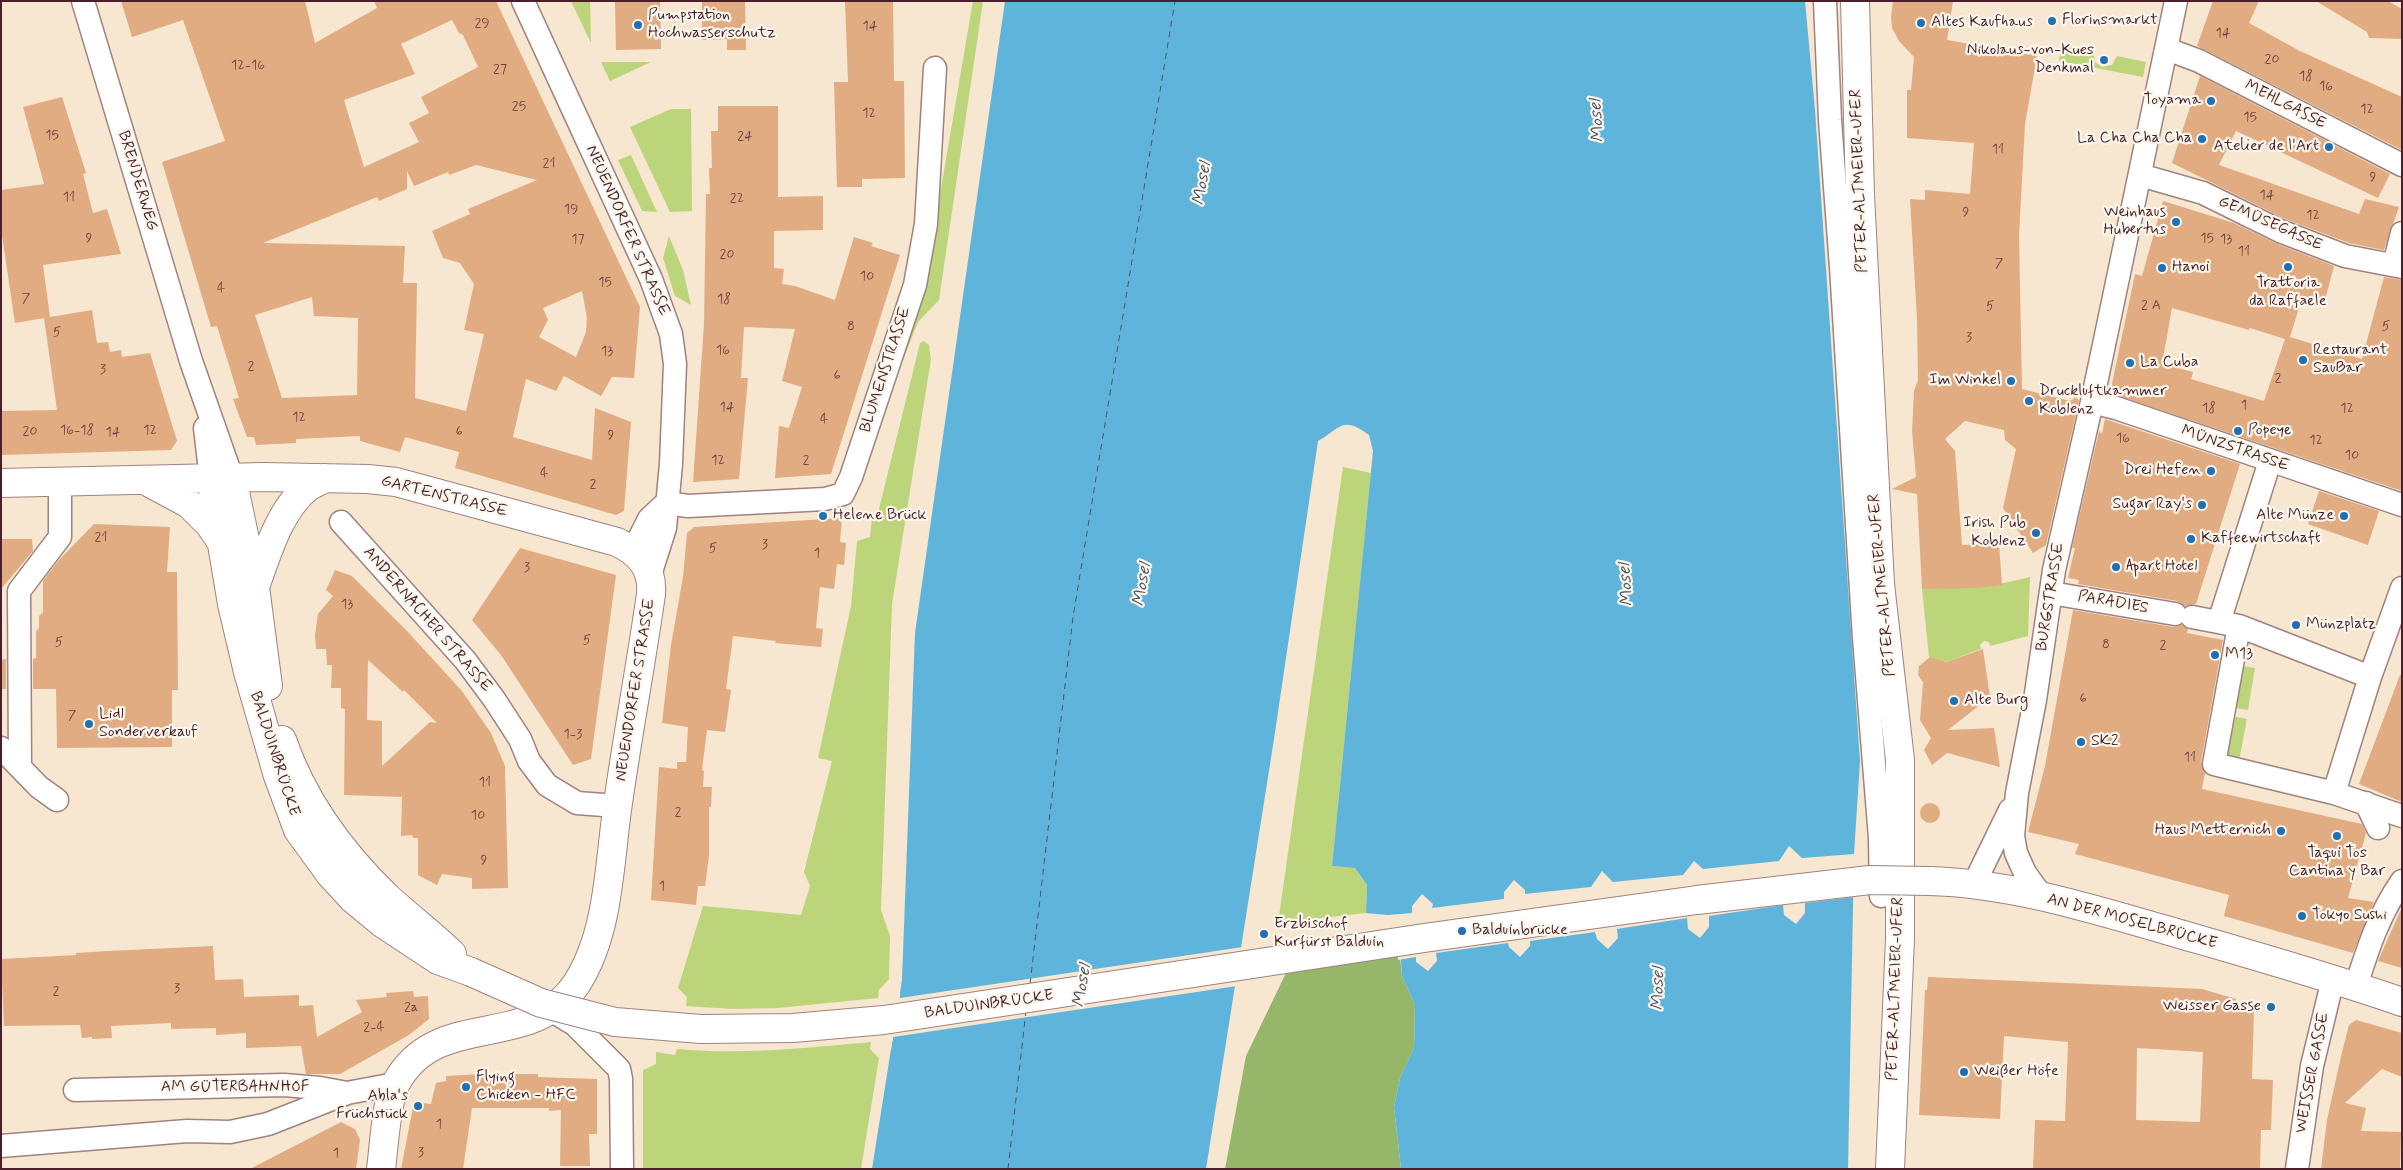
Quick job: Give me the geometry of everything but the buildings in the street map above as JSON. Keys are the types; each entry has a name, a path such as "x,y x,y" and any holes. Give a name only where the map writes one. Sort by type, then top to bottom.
{"street":[{"name":"BRENDERWEG","path":"83,1 192,361 222,479"},
{"name":"NEUENDORFER STRASSE","path":"523,1 651,279 670,334 675,364 671,464 665,528 641,560"},
{"name":"PETER-ALTMEIER-UFER","path":"1825,1 1830,120 1842,267 1863,629 1880,838 1881,896"},
{"name":"PETER-ALTMEIER-UFER","path":"1855,1 1860,195 1880,584 1900,760 1900,939 1890,1169"},
{"path":"2092,402 2176,1"},
{"name":"MEHLGASSE","path":"2167,48 2199,61 2402,165"},
{"name":"BLUMENSTRASSE","path":"666,503 688,506 825,499 843,494 851,477 915,284 926,224 935,68"},
{"name":"GEMÜSEGASSE","path":"2140,175 2203,193 2280,231 2345,256 2398,266"},
{"path":"2398,266 2402,233"},
{"name":"MÜNZSTRASSE","path":"2092,402 2116,408 2270,461 2381,492 2402,505"},
{"name":"BURGSTRASSE","path":"2043,898 2025,873 2016,853 2012,836 2017,793 2036,700 2051,593 2064,520 2092,402"},
{"path":"2270,461 2229,624 2214,764 2334,793 2402,816"},
{"path":"255,587 274,538 289,510 308,487 325,478"},
{"name":"GARTENSTRASSE","path":"222,479 325,478 396,482 617,542 641,560"},
{"path":"1,483 60,480 146,481 222,479"},
{"name":"BALDUINBRÜCKE","path":"222,479 221,542 232,604 258,707 283,790 315,832 349,856 388,897 471,972 541,1003 606,1020 701,1029 793,1028 884,1020 1424,938 1707,899 1870,880 1929,881"},
{"name":"BALDUINBRÜCKE","path":"222,479 255,587 266,679 273,708 283,742 310,801 315,832"},
{"path":"20,767 19,591 60,537 60,480"},
{"path":"146,481 189,504 210,525 221,542"},
{"name":"NEUENDORFER STRASSE","path":"552,1011 577,984 588,962 596,939 605,900 617,806 651,594 641,560 649,519 666,503"},
{"name":"ANDERNACHER STRASSE","path":"341,522 465,660 494,699 520,739 529,761 547,785 577,803 617,806"},
{"path":"2334,793 2370,677 2402,588"},
{"name":"PARADIES","path":"2051,593 2229,624"},
{"path":"2229,624 2289,638 2370,677"},
{"path":"1,748 57,800"},
{"name":"BURGSTRASSE","path":"1974,884 2017,793"},
{"path":"2366,803 2378,828"},
{"name":"WEISSER GASSE","path":"2298,1169 2312,1066 2344,982 2374,930 2386,903 2402,880"},
{"name":"AN DER MOSELBRÜCKE","path":"1929,881 1974,884 2043,898 2134,921 2344,982 2402,1002"},
{"path":"381,1169 395,1084 415,1058 436,1044 470,1033 530,1021 552,1011 574,1024 619,1069 622,1079 622,1169"},
{"name":"AM GÜTERBAHNHOF","path":"75,1090 284,1085 320,1088 347,1093 395,1084"},
{"path":"1,1146 187,1131 230,1132 268,1124 347,1093"}],"green space":[{"path":"571,1 590,1 591,43"},
{"path":"973,1 983,1 939,300 918,322 894,383 924,288"},
{"path":"2062,45 2093,51 2095,62 2102,67 2112,65 2117,56 2146,62 2143,77 2059,61"},
{"path":"601,62 651,62 610,81"},
{"path":"671,109 691,109 692,211 670,212 630,127"},
{"path":"631,155 657,212 642,211 618,160"},
{"path":"669,236 683,270 691,305 675,296 663,258"},
{"path":"924,341 929,345 931,359 892,604 881,910 890,936 889,979 879,990 878,998 778,1008 733,1009 686,1006 687,997 678,988 703,906 801,915 810,886 804,872 832,761 818,758 851,606 857,541 870,537 872,519 878,513 920,343"},
{"path":"1343,467 1371,473 1332,866 1355,868 1367,885 1366,913 1278,923"},
{"path":"2030,577 2028,636 1990,646 1989,642 1984,641 1980,645 1981,649 1947,662 1929,657 1922,589 1990,585"},
{"path":"2235,665 2255,668 2248,710 2228,707"},
{"path":"2226,715 2247,719 2239,761 2219,757"},
{"path":"1400,956 1402,976 1415,1005 1414,1048 1400,1078 1394,1107 1401,1169 1225,1169 1246,1056 1286,973"},
{"path":"871,1042 870,1049 879,1058 861,1169 643,1169 643,1070 656,1064 656,1052 675,1055 677,1049 750,1051"}],"water":[{"name":"Mosel","path":"1005,1 1805,1 1815,110 1860,761 1854,854 1848,1169 1401,1169 1394,1107 1400,1078 1414,1048 1415,1005 1402,976 1398,916 1366,913 1367,885 1355,868 1332,866 1373,451 1369,435 1360,429 1347,425 1337,428 1318,441 1274,739 1206,1169 872,1169 902,980 915,633"}],"pier":[{"path":"1789,846 1802,858 1854,854 1857,850 1857,900 1854,897 1805,903 1805,913 1796,924 1784,915 1783,905 1709,916 1709,927 1700,938 1688,929 1687,918 1617,929 1618,938 1608,949 1597,939 1595,932 1530,941 1530,946 1520,957 1509,947 1508,943 1436,953 1437,961 1428,971 1416,962 1416,957 1398,960 1395,918 1376,916 1412,913 1412,906 1422,894 1433,904 1432,908 1504,899 1504,892 1514,880 1525,890 1525,894 1591,887 1602,871 1613,882 1683,875 1694,861 1703,869 1779,861"},
{"path":"1243,947 1237,986 893,1037 891,1050 888,1052 898,987 900,989 900,998"}],"ferry route":[{"path":"1030,984 1073,617 1175,1"},
{"path":"1008,1169 1026,1011"}],"place":[{"name":"Florinsmarkt","path":"2052,21"},
{"name":"Altes Kaufhaus","path":"1921,23"},
{"name":"Pumpstation Hochwasserschutz","path":"638,25"},
{"name":"Nikolaus-von-Kues Denkmal","path":"2104,60"},
{"name":"Toyama","path":"2211,101"},
{"name":"La Cha Cha Cha","path":"2202,139"},
{"name":"Atelier de l'Art","path":"2329,147"},
{"name":"Weinhaus Hubertus","path":"2176,222"},
{"name":"Trattoria da Raffaele","path":"2288,267"},
{"name":"Hanoi","path":"2162,268"},
{"name":"Restaurant SauBar","path":"2303,360"},
{"name":"La Cuba","path":"2130,363"},
{"name":"Im Winkel","path":"2011,381"},
{"name":"Druckluftkammer Koblenz","path":"2029,401"},
{"name":"Popeye","path":"2238,431"},
{"name":"Drei Hefen","path":"2211,471"},
{"name":"Sugar Ray's","path":"2202,505"},
{"name":"Helene Brück","path":"823,516"},
{"name":"Alte Münze","path":"2344,516"},
{"name":"Irish Pub Koblenz","path":"2036,533"},
{"name":"Kaffeewirtschaft","path":"2191,539"},
{"name":"Apart Hotel","path":"2116,567"},
{"name":"Münzplatz","path":"2296,625"},
{"name":"M13","path":"2215,655"},
{"name":"Alte Burg","path":"1954,701"},
{"name":"Lidl Sonderverkauf","path":"89,724"},
{"name":"SK2","path":"2081,742"},
{"name":"Haus Metternich","path":"2281,831"},
{"name":"Taqui Tos Cantina y Bar","path":"2337,836"},
{"name":"Tokyo Sushi","path":"2302,916"},
{"name":"Balduinbrücke","path":"1462,931"},
{"name":"Erzbischof Kurfürst Balduin","path":"1264,934"},
{"name":"Weisser Gasse","path":"2271,1007"},
{"name":"Weißer Höfe","path":"1964,1072"},
{"name":"Flying Chicken - HFC","path":"466,1087"},
{"name":"Abla's Früchstück","path":"418,1106"}]}
